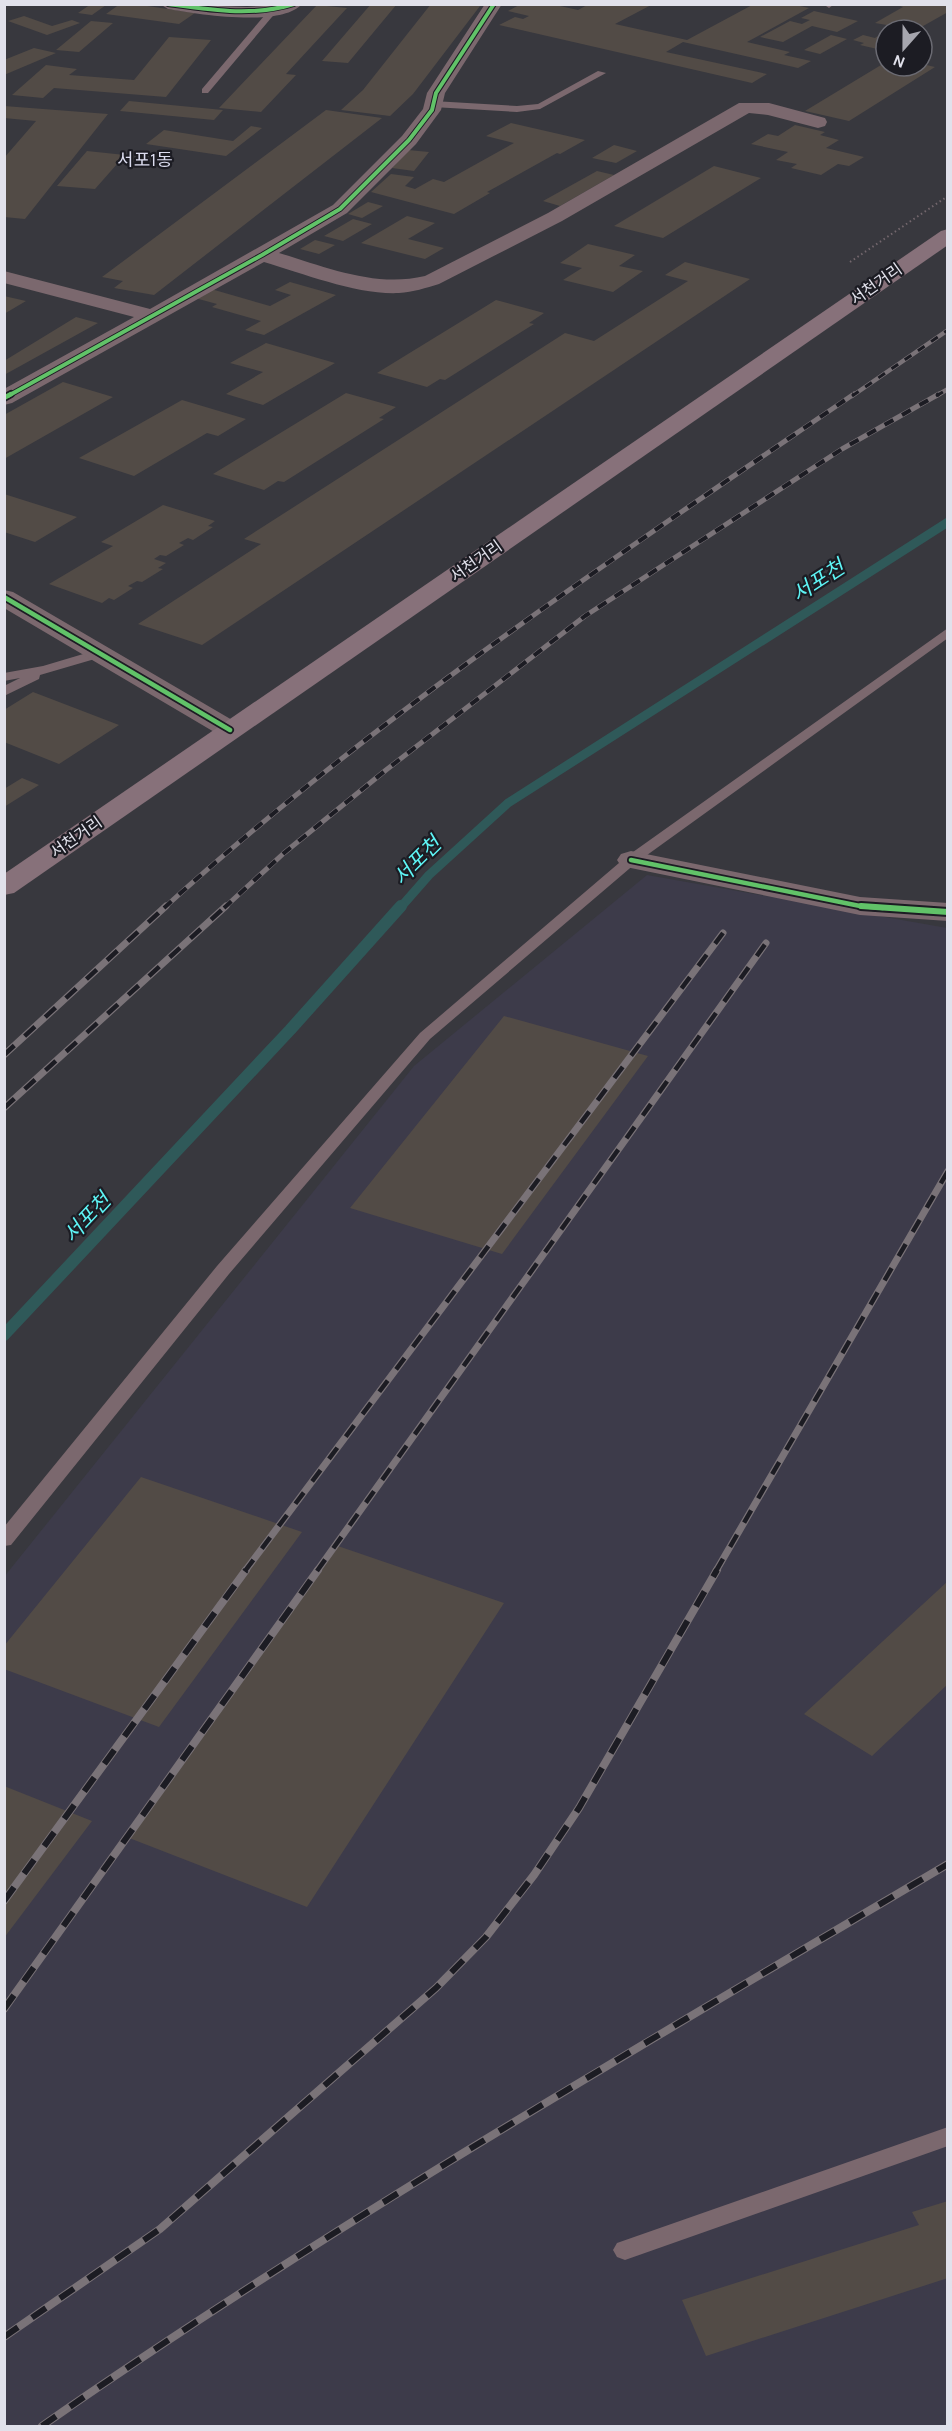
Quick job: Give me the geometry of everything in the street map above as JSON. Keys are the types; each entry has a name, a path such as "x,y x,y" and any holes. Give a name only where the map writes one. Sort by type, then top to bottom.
{"main road":[{"name":"서천거리","path":"4,887 948,235"}],"street":[{"path":"168,4 231,13 273,11 294,4"},
{"path":"4,398 262,255 340,209 409,140 432,111 436,93 494,4"},
{"path":"262,255 371,283 395,287 411,286 432,280 555,217 746,107 769,109 818,122"},
{"path":"4,277 153,315"},
{"path":"4,597 230,730"},
{"path":"631,860 860,906 948,912"}],"lane":[{"path":"205,91 273,11"},
{"path":"433,104 507,108 540,106 601,73"},
{"path":"4,1540 223,1270 425,1036 631,860 948,632"},
{"path":"4,677 45,670 100,653"},
{"path":"4,692 45,670"},
{"path":"626,2250 948,2136"}],"path":[{"path":"850,262 948,196"}],"shaded area":[{"path":"647,875 947,928 947,2426 5,2426 4,1577 414,1066"}],"building":[{"path":"91,4 106,5 92,15 78,13"},
{"path":"120,4 195,13 179,24 106,14"},
{"path":"371,4 397,4 348,63 322,61"},
{"path":"431,4 480,6 413,94 390,116 341,110 363,90"},
{"path":"521,4 551,4 578,10 589,4 653,4 615,24 687,40 754,4 791,4 809,8 747,42 790,52 784,55 811,61 798,68 683,42 666,52 767,74 752,83 499,25 515,17 523,19 529,16 508,11"},
{"path":"895,4 945,4 948,5 948,12 934,20 934,18 884,18 903,7"},
{"path":"317,5 347,8 286,74 296,75 261,112 219,108"},
{"path":"814,11 858,21 837,32 812,26 783,42 760,37 790,21 802,24 810,20 801,18"},
{"path":"24,16 52,26 72,20 80,23 47,35 8,21"},
{"path":"91,21 113,23 79,52 56,50"},
{"path":"831,35 847,39 820,54 804,50"},
{"path":"863,35 874,38 874,48 860,45 864,43 853,40"},
{"path":"169,37 211,40 166,97 54,88 43,98 12,95 46,65 77,69 69,75 134,80"},
{"path":"34,48 56,53 4,75 4,60"},
{"path":"874,69 874,78 917,78 849,121 805,111"},
{"path":"129,101 223,110 214,120 120,111"},
{"path":"4,106 108,114 25,219 4,217 4,158 36,121 4,118"},
{"path":"326,110 382,118 154,295 114,288 123,281 102,277"},
{"path":"511,123 585,140 487,192 490,193 454,214 371,192 391,174 414,177 405,186 415,189 433,179 444,182 514,143 486,136"},
{"path":"795,125 825,132 820,135 839,140 826,148 864,157 849,166 838,164 821,175 791,168 797,164 776,160 788,152 751,144 768,134 778,136"},
{"path":"251,126 262,128 226,156 146,144 164,130 233,141"},
{"path":"614,145 637,151 616,163 592,158"},
{"path":"408,150 429,152 414,171 392,168"},
{"path":"87,151 125,155 95,189 57,186"},
{"path":"714,166 761,178 663,238 614,226"},
{"path":"597,171 614,175 560,206 543,201"},
{"path":"368,202 383,206 362,218 348,214"},
{"path":"407,216 435,223 408,239 444,248 425,259 361,243"},
{"path":"353,219 372,224 343,241 324,236"},
{"path":"315,240 335,245 319,254 300,249"},
{"path":"588,244 635,255 619,266 643,271 613,292 563,280 582,268 560,263"},
{"path":"685,262 750,279 202,645 138,624 261,544 244,539 565,333 594,341 688,281 665,275"},
{"path":"290,282 336,295 264,335 245,330 261,321 212,307 217,304 195,298 211,289 270,306 291,295 275,290"},
{"path":"4,296 26,301 4,314"},
{"path":"496,300 544,313 529,323 534,324 445,380 440,379 427,387 377,373"},
{"path":"76,317 98,323 4,375 4,361"},
{"path":"266,343 335,363 263,405 226,394 263,372 230,363"},
{"path":"63,382 113,397 4,459 4,415"},
{"path":"346,393 396,407 379,418 384,419 284,482 278,481 264,490 213,474"},
{"path":"182,400 246,419 218,436 207,433 134,476 79,458"},
{"path":"4,494 77,517 35,542 4,532"},
{"path":"163,505 215,521 208,526 213,527 193,540 188,538 179,543 184,545 166,556 160,555 154,559 166,563 158,568 163,569 142,582 137,581 128,586 133,588 114,600 109,598 102,603 49,584 113,546 101,542"},
{"path":"33,692 119,725 59,764 4,742 4,710"},
{"path":"22,778 39,785 4,807 4,789"},
{"path":"504,1016 648,1056 502,1254 350,1208"},
{"path":"141,1477 302,1532 159,1727 4,1669 4,1646"},
{"path":"335,1545 504,1603 307,1907 124,1836"},
{"path":"948,1581 948,1684 872,1756 804,1714"},
{"path":"4,1786 92,1821 4,1938"},
{"path":"948,2201 948,2278 706,2356 682,2300 919,2225 912,2212"}],"waterway":[{"name":"서포천","path":"400,908 429,875 508,803 948,522"},
{"name":"서포천","path":"4,1335 290,1030 401,906"}],"railway":[{"path":"852,396 948,330"},
{"path":"936,396 948,389"},
{"path":"164,908 245,837 413,703 588,577 854,394"},
{"path":"224,908 284,853 386,770 585,616 842,449 939,394"},
{"path":"4,1055 166,906"},
{"path":"4,1108 226,906"},
{"path":"245,1571 723,933"},
{"path":"317,1571 766,943"},
{"path":"716,1571 948,1171"},
{"path":"4,1901 246,1570"},
{"path":"4,2009 318,1570"},
{"path":"4,2337 160,2229 436,1988 486,1937 534,1875 579,1808 717,1570"},
{"path":"42,2426 152,2351 376,2207 604,2068 948,1864"}],"cycle path":[{"path":"168,4 247,13 279,9 294,4"},
{"path":"4,398 262,255 340,209 409,140 432,110 436,93 494,4"},
{"path":"4,597 230,730"},
{"path":"631,860 860,906 948,912"}],"district":[{"name":"서포1동","path":"145,160"}]}
